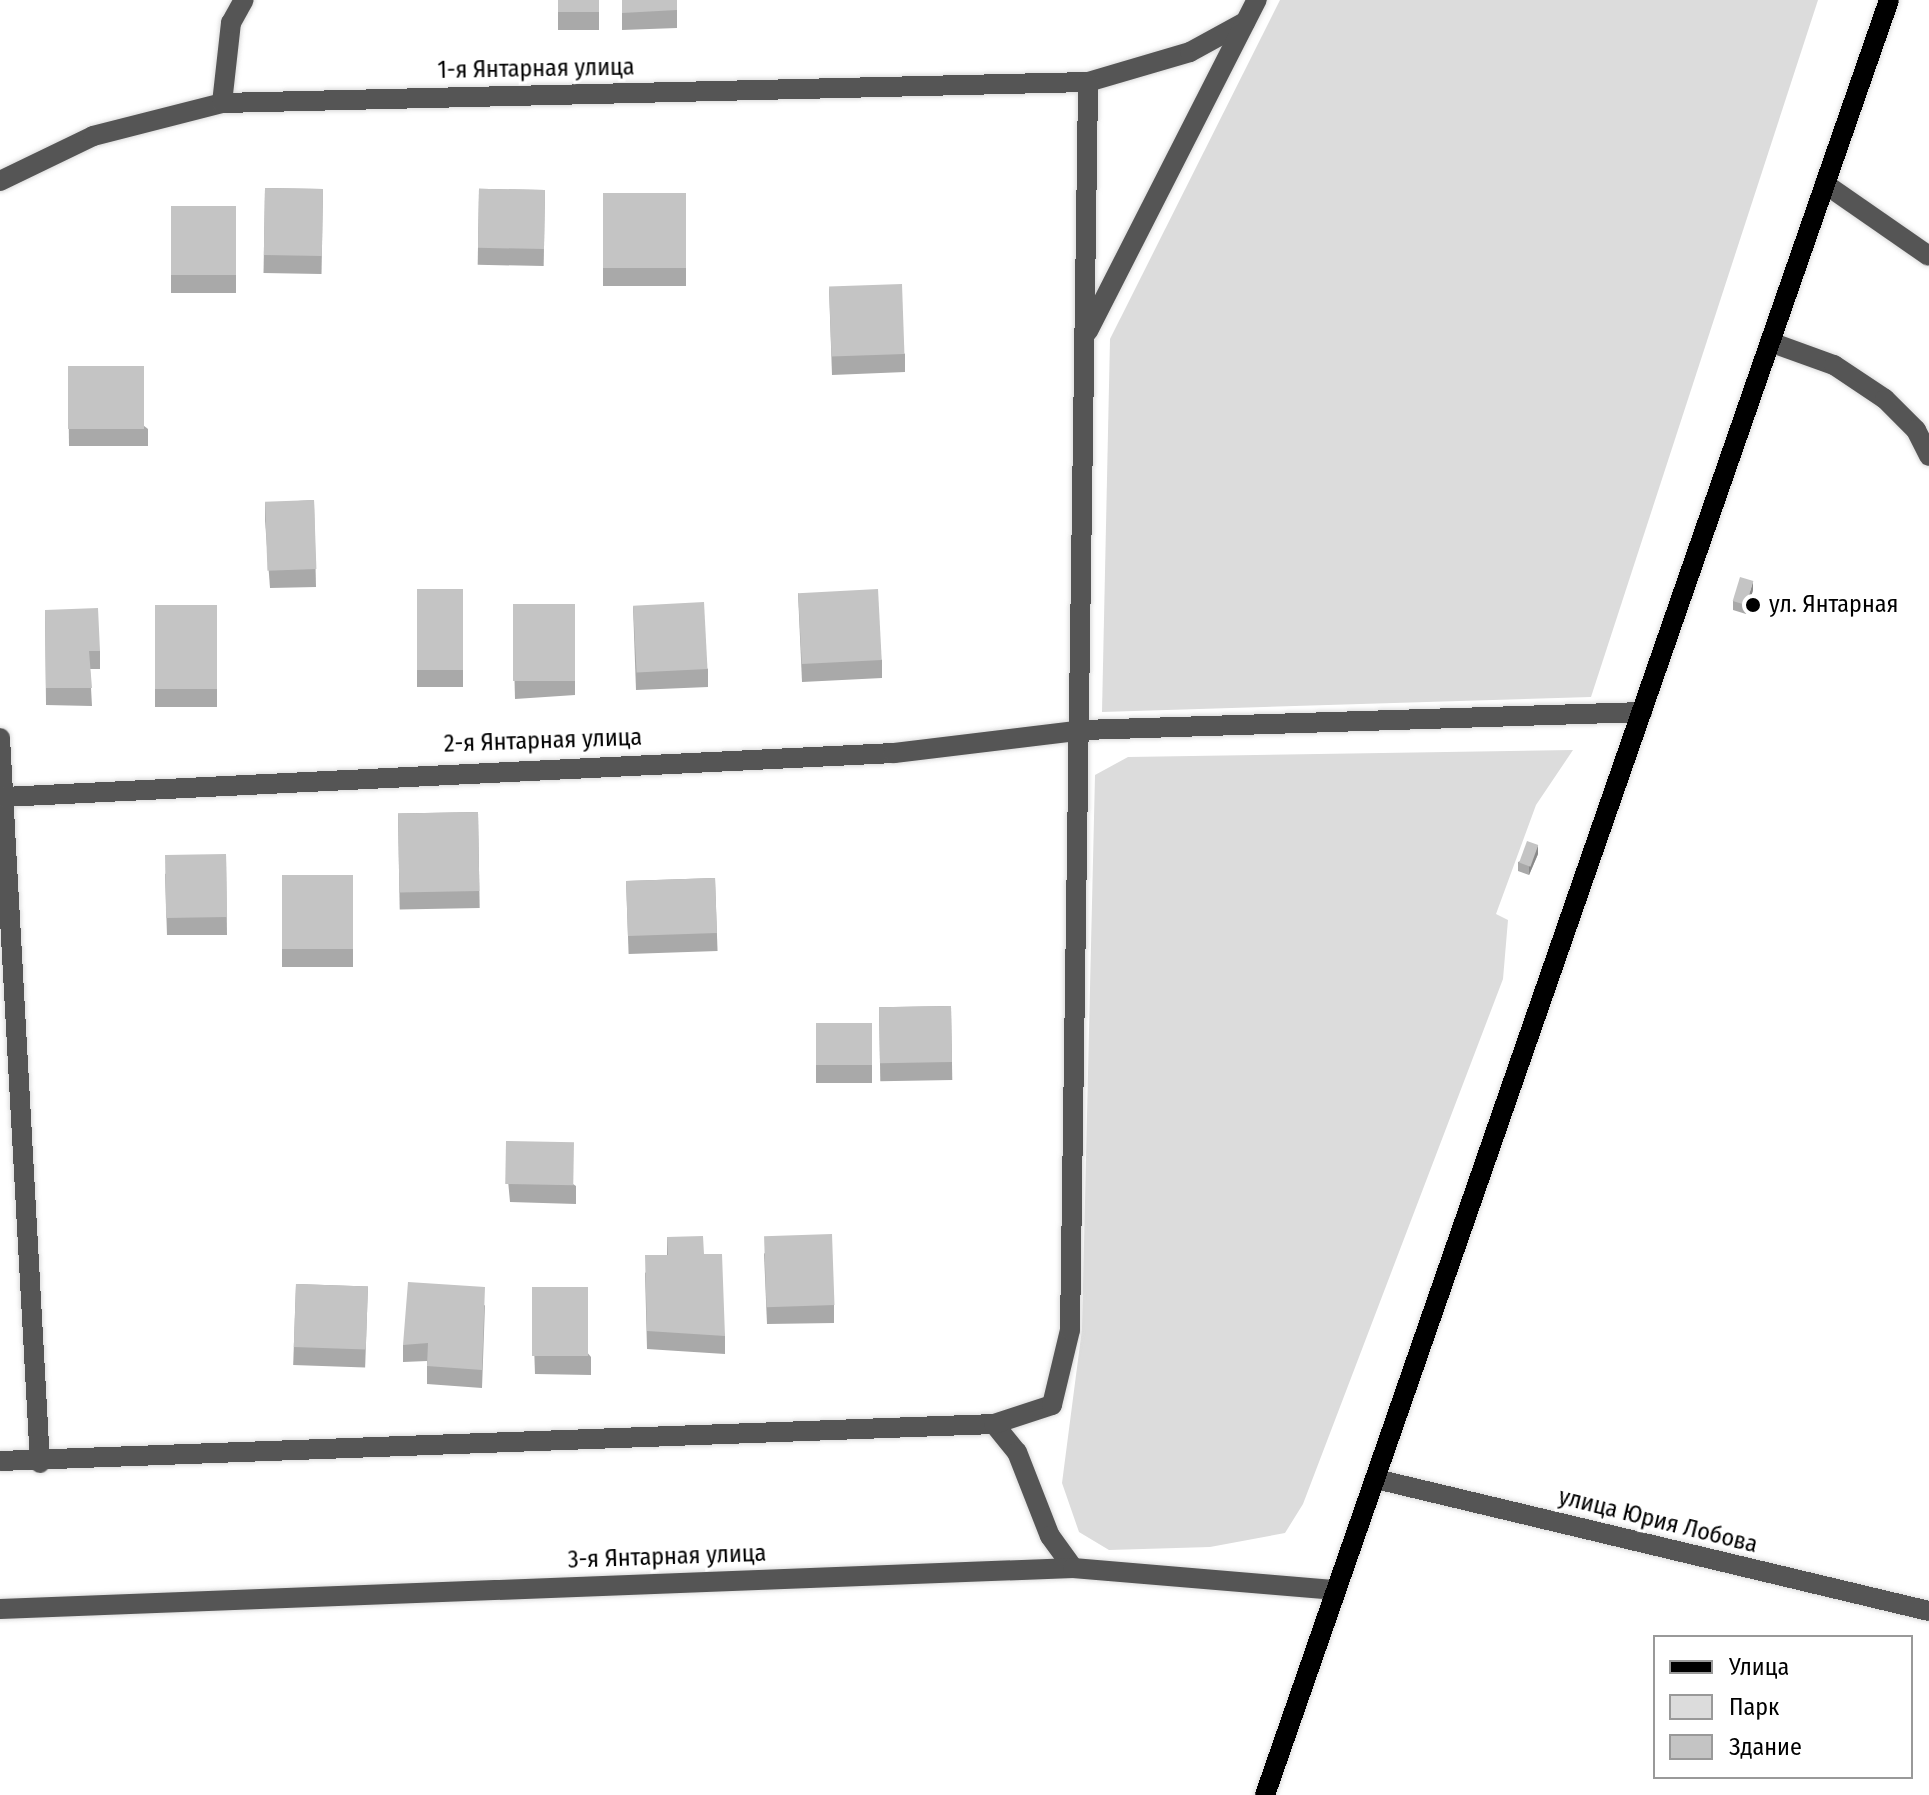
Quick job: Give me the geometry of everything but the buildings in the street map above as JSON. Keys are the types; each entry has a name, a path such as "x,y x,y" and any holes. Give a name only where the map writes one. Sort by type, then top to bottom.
{"main road":[{"path":"1265,1795 1889,1"}],"street":[{"path":"222,103 231,23 244,0"},
{"path":"1086,335 1257,0"},
{"name":"1-я Янтарная улица","path":"0,181 93,136 222,103 1088,82 1190,52 1245,22"},
{"path":"0,1461 40,1463 994,1424 1052,1405 1070,1330 1083,730 1088,82"},
{"path":"1825,184 1929,256"},
{"path":"1770,342 1834,365 1885,399 1916,430 1929,456"},
{"name":"2-я Янтарная улица","path":"4,797 894,753 1083,730 1642,712"},
{"path":"0,738 41,1408 40,1463"},
{"path":"994,1424 1017,1452 1050,1536 1073,1568"},
{"name":"улица Юрия Лобова","path":"1376,1479 1929,1611"},
{"name":"3-я Янтарная улица","path":"0,1609 1073,1568 1336,1590"}],"green space":[{"path":"1280,0 1818,0 1591,697 1102,712 1110,339"},
{"path":"1573,750 1536,805 1496,914 1508,920 1503,979 1303,1504 1285,1533 1210,1547 1109,1550 1079,1532 1062,1483 1082,1329 1095,775 1128,757"}],"place":[{"name":"ул. Янтарная","path":"1753,605"}]}
